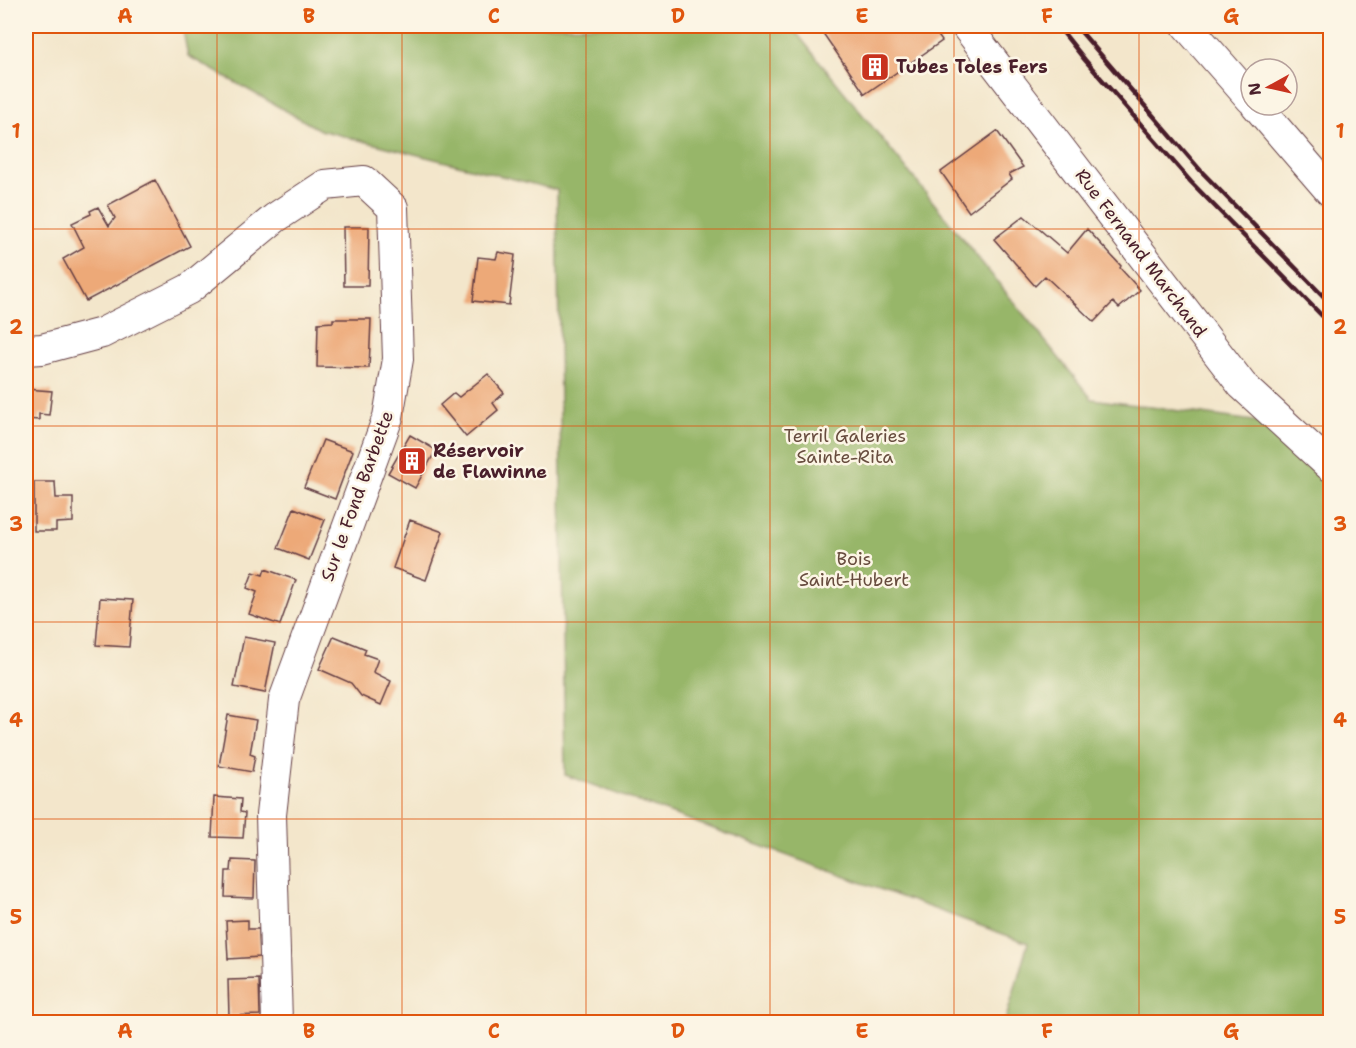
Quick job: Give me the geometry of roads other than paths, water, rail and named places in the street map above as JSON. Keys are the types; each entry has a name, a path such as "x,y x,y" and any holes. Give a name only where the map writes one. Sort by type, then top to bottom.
{"street":[{"name":"Rue Fernand Marchand","path":"966,26 1242,386 1330,466"},
{"path":"1187,26 1239,85"},
{"path":"1266,117 1330,191"},
{"name":"Sur le Fond Barbette","path":"26,350 42,349 102,333 189,289 275,218 325,185 364,181 393,208 398,359 388,417 284,700 272,815 277,1023"}],"railway":[{"path":"1058,26 1191,182 1330,324"},
{"path":"1076,26 1201,171 1330,303"}],"place":[{"name":"Tubes Toles Fers","path":"875,67"},
{"name":"Réservoir de Flawinne","path":"412,461"}],"park label":[{"name":"Terril Galeries Sainte-Rita","path":"845,446"},
{"name":"Bois Saint-Hubert","path":"854,569"}]}
